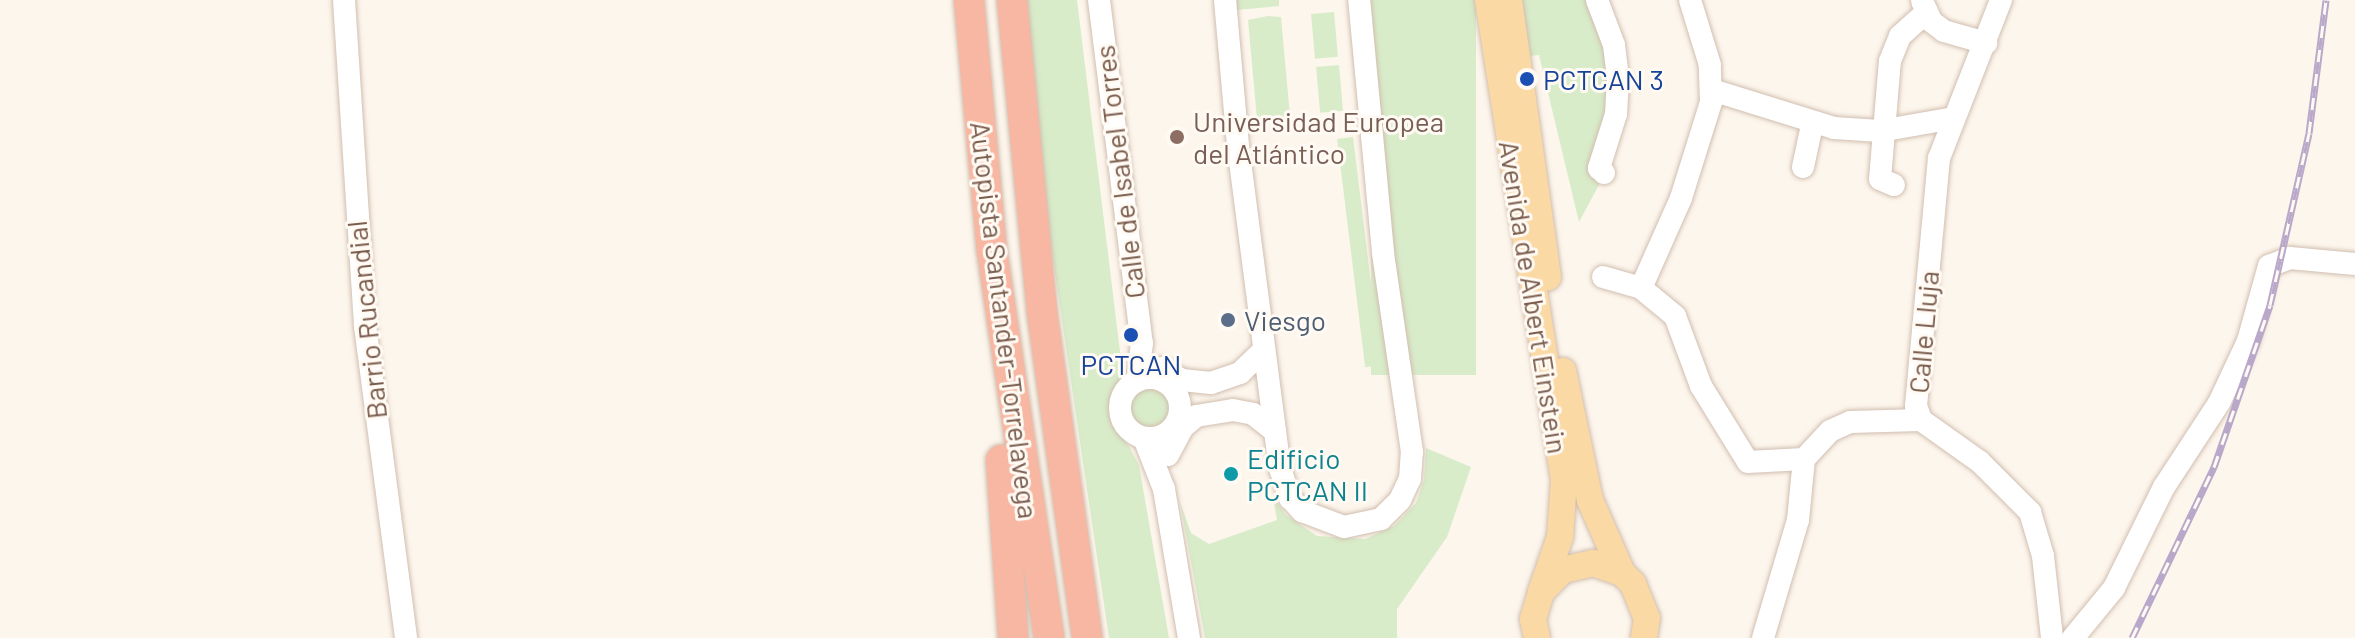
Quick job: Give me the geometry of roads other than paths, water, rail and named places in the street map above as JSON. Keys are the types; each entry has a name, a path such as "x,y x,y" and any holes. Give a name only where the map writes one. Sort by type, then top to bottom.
{"highway":[{"path":"967,0 978,225 1013,638"},
{"name":"Autopista Santander-Torrelavega","path":"967,0 992,251 1049,638"},
{"name":"Autopista Santander-Torrelavega","path":"1012,0 1042,312 1087,638"},
{"path":"1042,312 1098,638"}],"main road":[{"name":"Avenida de Albert Einstein","path":"1488,0 1564,480 1560,537 1533,619 1537,638"},
{"name":"Avenida de Albert Einstein","path":"1509,0 1559,350 1590,500 1622,573 1645,607 1644,638"},
{"path":"1541,592 1577,565 1593,563 1622,573"}],"street":[{"name":"Barrio Rucandial","path":"344,0 365,326 406,638"},
{"name":"Calle de Isabel Torres","path":"1099,0 1152,362 1123,395 1121,413 1130,430 1159,443"},
{"path":"1225,0 1262,352 1290,498 1317,520 1364,527 1400,500 1410,479 1412,452 1383,252 1359,0"},
{"path":"1597,0 1614,45 1618,77 1616,114 1599,168 1604,173"},
{"path":"1641,288 1681,198 1712,90 1690,0"},
{"name":"Calle Lluja","path":"2001,0 1939,158 1916,406 1921,420 1980,462 2030,512 2043,556 2052,638"},
{"path":"1894,185 1880,179 1892,50 1900,36 1924,6 1944,31 1986,43"},
{"path":"1712,90 1812,125 1886,130 1954,118"},
{"path":"1803,167 1812,125"},
{"path":"2073,638 2114,588 2164,487 2219,403 2248,341 2269,266 2282,258 2355,264"},
{"path":"1603,277 1641,288 1679,324 1701,386 1744,458 1757,464 1804,459"},
{"path":"1152,362 1182,380 1211,383 1240,373 1262,352"},
{"path":"1137,381 1152,362"},
{"path":"1152,362 1176,392 1181,411 1159,443 1189,638"},
{"path":"1159,443 1196,416 1233,410 1253,414 1275,431"},
{"path":"1763,638 1798,520 1804,459 1830,431 1850,422 1921,420"}],"railway":[{"path":"2132,638 2214,467 2270,305 2309,133 2326,0"}],"place":[{"name":"PCTCAN 3","path":"1527,79"},
{"name":"Universidad Europea del Atlántico","path":"1177,137"},
{"name":"Viesgo","path":"1228,320"},
{"name":"PCTCAN","path":"1131,335"},
{"name":"Edificio PCTCAN II","path":"1231,474"}]}
